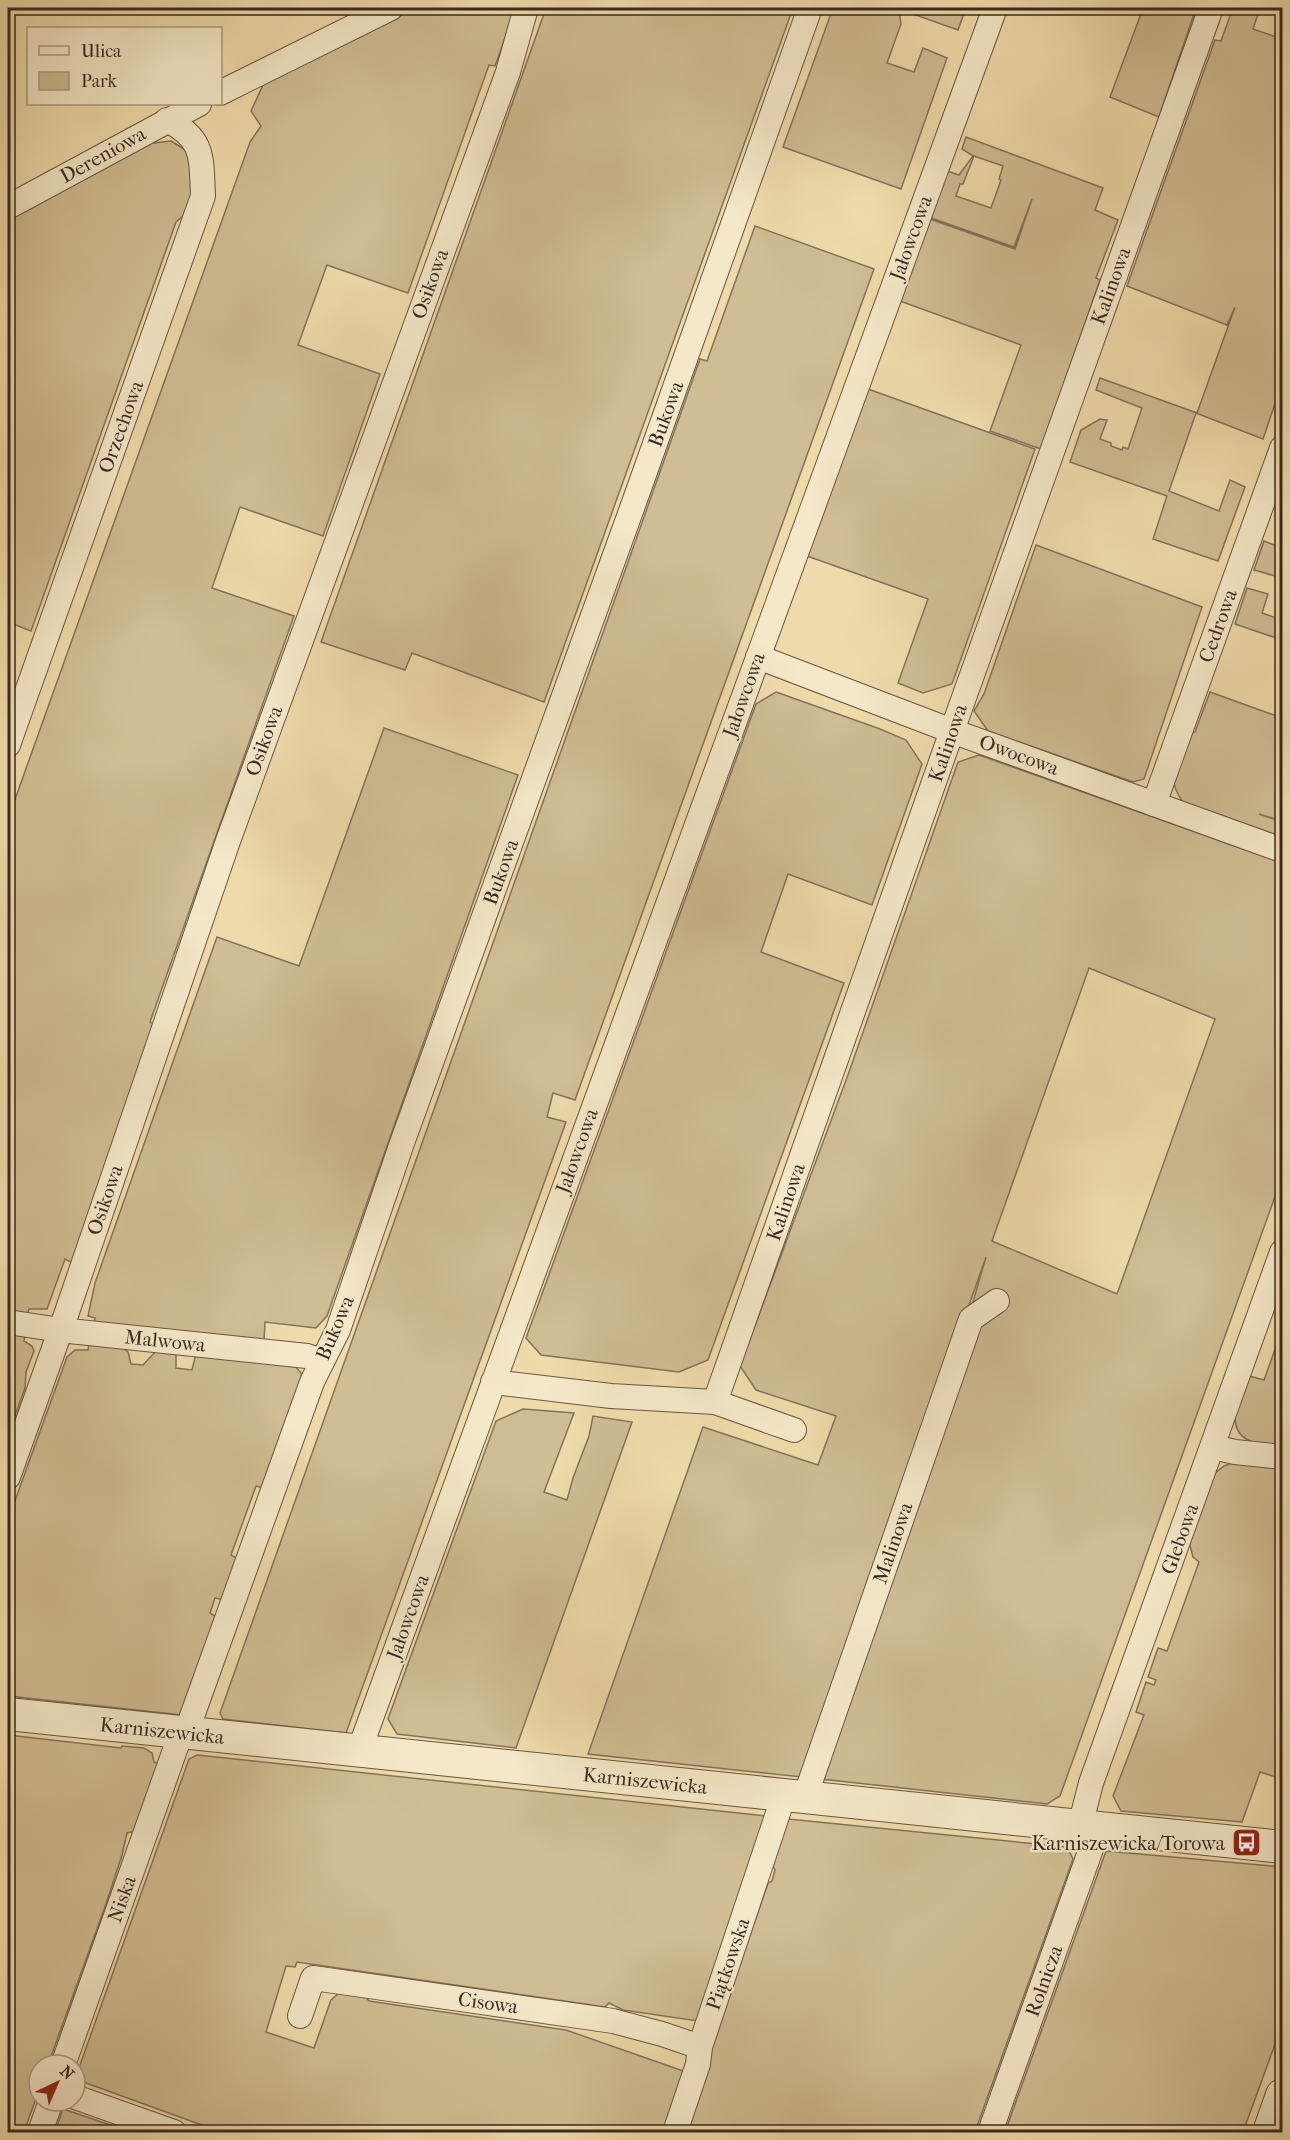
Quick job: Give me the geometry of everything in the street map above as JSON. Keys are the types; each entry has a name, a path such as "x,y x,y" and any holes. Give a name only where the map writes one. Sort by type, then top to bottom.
{"street":[{"path":"222,92 391,8"},
{"name":"Osikowa","path":"8,1477 228,841 508,72 526,8"},
{"name":"Bukowa","path":"184,1733 321,1361 338,1330 402,1143 810,8"},
{"name":"Jałowcowa","path":"359,1751 995,8"},
{"name":"Kalinowa","path":"715,1402 1211,8"},
{"name":"Dereniowa","path":"8,207 197,105"},
{"name":"Orzechowa","path":"8,745 203,196 200,150 182,127 167,120"},
{"name":"Cedrowa","path":"1154,804 1282,448"},
{"name":"Owocowa","path":"758,657 952,731 1282,850"},
{"name":"Glebowa","path":"1088,1827 1091,1783 1282,1252"},
{"name":"Malinowa","path":"795,1796 971,1318 997,1301"},
{"name":"Malwowa","path":"8,1322 60,1330 307,1356 321,1361"},
{"path":"493,1382 611,1396 715,1402 794,1430"},
{"path":"1213,1447 1282,1457"},
{"name":"Karniszewicka","path":"8,1714 1282,1847"},
{"name":"Niska","path":"67,2053 184,1733"},
{"name":"Piątkowska","path":"675,2133 698,2064 700,2047 795,1796"},
{"name":"Rolnicza","path":"990,2133 1092,1849 1088,1827"},
{"name":"Cisowa","path":"300,2016 313,1978 613,2021 700,2047"},
{"path":"1269,2133 1282,2095"},
{"path":"87,2101 174,2133"},
{"path":"39,2133 46,2113"}],"green space":[{"path":"412,8 516,8 495,66 489,65 408,293 327,265 298,345 380,374 323,536 240,507 212,588 294,616 150,1022 157,1027 74,1264 65,1259 47,1309 29,1309 27,1315 8,1313 8,819 250,142 261,126 251,111 263,85"},
{"path":"546,8 632,8 637,11 639,8 793,8 544,702 412,653 405,670 321,642"},
{"path":"833,8 966,8 958,30 899,9 901,24 887,63 914,72 923,48 947,58 901,189 783,147"},
{"path":"1132,8 1196,8 1159,117 1110,97 1142,11"},
{"path":"1233,8 1255,8 1253,13 1258,14 1253,29 1282,39 1282,127 1280,134 1282,130 1282,383 1263,439 1196,413 1169,491 1219,511 1230,480 1245,487 1218,561 1153,539 1167,496 1070,462 1081,430 1100,419 1107,420 1100,439 1122,450 1123,447 1128,449 1142,408 1096,390 1100,378 1197,413 1235,307 1227,325 1127,286 1215,40 1221,41"},
{"path":"966,137 1103,188 1095,210 1118,220 1096,278 1100,280 1041,449 990,431 1021,345 900,301 927,218 1015,249 1032,199 1014,247 931,218 947,171 959,175 973,156 962,149","holes":["974,156 1003,166 999,179 1001,180 991,208 956,196"]},
{"path":"171,141 192,154 198,176 188,212 176,222 31,631 8,622 8,219 145,144"},
{"path":"755,226 874,269 575,1100 553,1093 547,1117 566,1122 346,1733 223,1719 220,1713 700,359 707,361"},
{"path":"868,389 1035,449 952,684 923,693 898,683 928,599 807,556"},
{"path":"1264,541 1282,548 1282,578 1254,570"},
{"path":"1036,545 1202,607 1144,779 1133,782 988,731 974,711 984,694"},
{"path":"1247,588 1268,594 1262,613 1282,620 1282,640 1235,624"},
{"path":"776,692 906,740 922,764 872,905 788,874 761,952 844,983 708,1360 679,1372 541,1355 526,1338 756,704"},
{"path":"1210,692 1282,718 1282,821 1259,814 1282,822 1282,839 1184,804 1178,794 1173,777 1175,762 1185,735 1195,732"},
{"path":"384,728 518,775 327,1316 316,1328 265,1322 264,1341 94,1323 95,1318 88,1316 95,1283 217,937 299,966"},
{"path":"979,755 1282,863 1282,1177 1060,1796 1047,1804 821,1779 922,1478 986,1257 802,1777 588,1754 703,1427 818,1465 836,1416 756,1390 740,1366 849,1072 958,762","holes":["1089,968 1215,1019 1117,1294 992,1241"]},
{"path":"1282,1330 1282,1448 1258,1444 1244,1437 1236,1425 1235,1416 1249,1376 1264,1380"},
{"path":"8,1332 25,1334 24,1341 32,1346 34,1351 26,1372 25,1388 8,1435"},
{"path":"89,1343 122,1347 128,1352 131,1364 143,1365 157,1350 176,1352 176,1368 192,1370 196,1354 294,1365 301,1373 302,1379 264,1488 256,1486 231,1555 240,1560 225,1600 215,1598 210,1613 218,1618 182,1715 8,1696 8,1520 67,1357 75,1350 88,1350"},
{"path":"523,1409 574,1413 544,1492 567,1500 589,1436 593,1416 632,1422 516,1748 397,1734 388,1719 496,1421"},
{"path":"1233,1463 1282,1468 1282,1779 1260,1772 1242,1822 1121,1811 1113,1796 1144,1715 1136,1712 1146,1682 1154,1685 1156,1680 1148,1677 1158,1648 1167,1651 1199,1562 1193,1557 1189,1542 1214,1474 1224,1466"},
{"path":"8,1735 121,1748 122,1746 144,1748 152,1753 154,1762 160,1764 136,1831 127,1833 106,1904 52,2053 27,2053 27,2113 31,2113 24,2132 8,2132"},
{"path":"197,1755 766,1816 698,2021 623,2010 609,2003 605,2007 297,1962 295,1967 286,1966 266,2032 314,2048 331,2000 339,1993 366,1997 369,2001 566,2030 689,2073 669,2132 221,2132 87,2083 87,2053 84,2053 189,1759"},
{"path":"788,1819 1067,1847 1073,1859 975,2132 682,2132 768,1883 772,1881 775,1870 773,1866"},
{"path":"1106,1851 1282,1867 1282,2025 1243,2132 1005,2132"},
{"path":"62,2113 75,2113 131,2132 55,2132"}],"place":[{"name":"Karniszewicka/Torowa","path":"1246,1843"}]}
